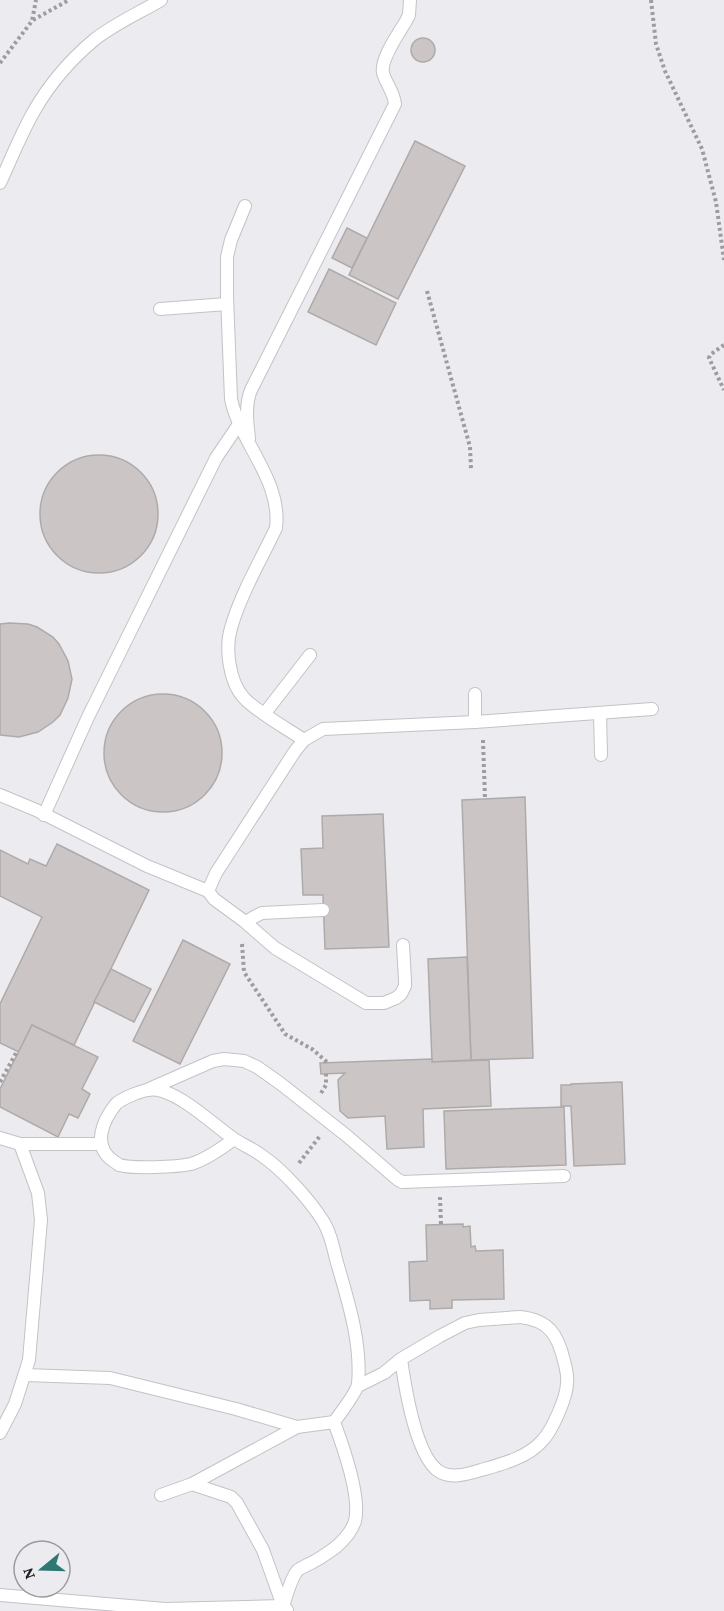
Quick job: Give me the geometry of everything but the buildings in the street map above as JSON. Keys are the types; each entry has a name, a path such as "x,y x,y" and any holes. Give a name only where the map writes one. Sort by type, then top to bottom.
{"lane":[{"path":"0,183 34,112 68,64 109,29 161,0"},
{"path":"250,445 247,419 248,397 395,104 394,96 382,69 409,15 410,0"},
{"path":"245,206 229,245 227,257 231,399 239,424 272,491 277,519 276,528 246,590 231,629 229,652 232,673 242,696 304,740"},
{"path":"160,309 227,304"},
{"path":"44,815 88,717 216,458 239,424"},
{"path":"265,713 310,655"},
{"path":"475,694 479,722"},
{"path":"208,891 221,864 304,740 316,732 329,728 479,722 652,709"},
{"path":"600,713 601,755"},
{"path":"0,795 147,866 208,891 214,899 246,922 275,948 366,1004 384,1003 400,994 405,980 403,945"},
{"path":"246,922 262,913 323,910"},
{"path":"234,1139 207,1157 190,1164 152,1168 119,1165 108,1157 100,1144 106,1122 119,1101 213,1061 224,1059 244,1061 257,1067 347,1136 397,1179 408,1182 564,1176"},
{"path":"148,1089 172,1095 205,1116 234,1139 262,1155 297,1188 326,1226 351,1318 356,1345 358,1386"},
{"path":"0,1138 20,1144 100,1144"},
{"path":"0,1433 15,1404 25,1375 32,1342 41,1212 36,1184 20,1144"},
{"path":"161,1495 192,1484 297,1427 334,1422 358,1386 384,1373 401,1359 465,1323 526,1317 545,1325 558,1338 567,1371 566,1392 551,1428 535,1448 506,1462 466,1475 443,1474 435,1468 423,1448 410,1409 401,1359"},
{"path":"25,1375 110,1378 236,1409 297,1427"},
{"path":"286,1608 294,1575 299,1569 337,1546 355,1522 353,1486 334,1422"},
{"path":"192,1484 231,1497 237,1503 263,1550 286,1608"},
{"path":"0,1595 40,1605 165,1609 265,1605 286,1608"}],"path":[{"path":"32,21 36,0"},
{"path":"0,63 32,21 69,0"},
{"path":"651,0 656,44 665,72 702,149 716,202 724,260"},
{"path":"427,291 470,447 471,469"},
{"path":"724,345 709,358 724,390"},
{"path":"479,722 485,799"},
{"path":"246,922 242,946 244,972 285,1034 312,1049 328,1063"},
{"path":"0,1082 16,1053"},
{"path":"440,1181 441,1224"}]}
